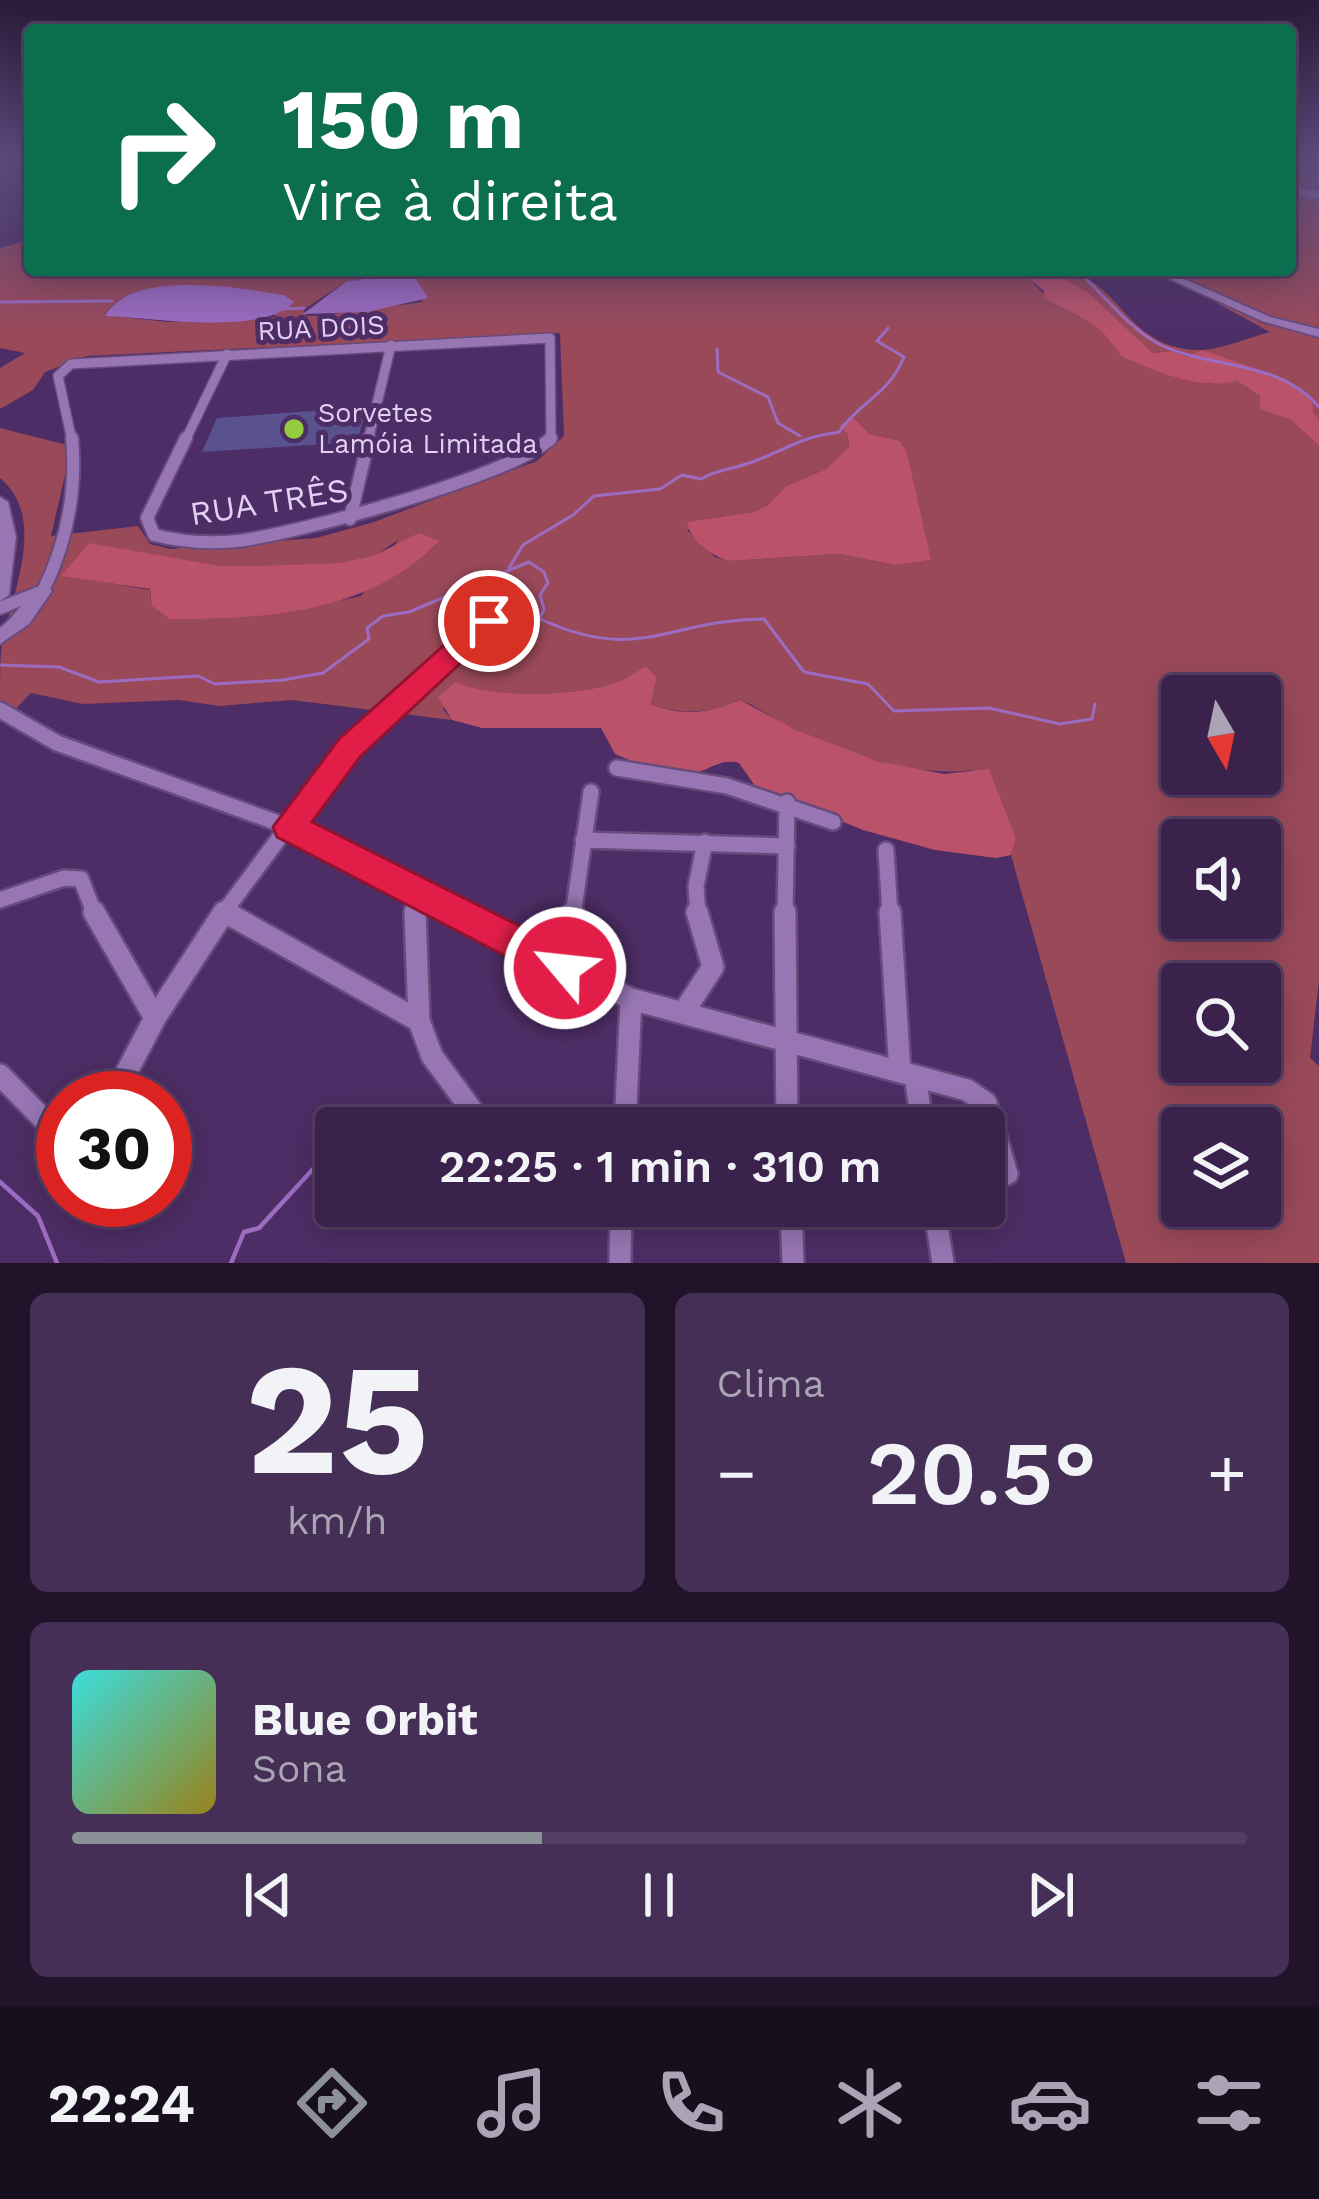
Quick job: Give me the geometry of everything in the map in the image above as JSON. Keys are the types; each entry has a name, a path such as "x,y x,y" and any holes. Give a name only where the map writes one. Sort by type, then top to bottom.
{"street":[{"path":"1169,276 1266,319 1319,333"},
{"name":"RUA DOIS","path":"43,591 64,536 75,462 70,415 58,376 71,364 550,338"},
{"name":"RUA TRÊS","path":"227,354 154,495 148,529 165,541 198,544 350,519 468,479 551,441 550,338"},
{"path":"350,519 391,345"},
{"path":"0,502 8,537 0,595"},
{"path":"0,608 43,591"},
{"path":"0,638 23,620 43,591"},
{"path":"127,1071 155,1018 224,912 350,748 489,621"},
{"path":"0,710 57,743 289,827 631,999 967,1090 986,1103 1007,1174"},
{"path":"617,768 691,776 787,802 833,822"},
{"path":"565,968 591,792"},
{"path":"786,1107 787,802"},
{"path":"583,840 788,846"},
{"path":"683,1013 711,984 713,959 695,899 705,842"},
{"path":"886,850 907,1074 916,1107"},
{"path":"0,900 64,878 81,879 98,923 155,1018"},
{"path":"414,887 419,1021 432,1056 469,1107"},
{"path":"224,912 316,968 419,1021"},
{"path":"626,1107 631,999"},
{"path":"0,1075 36,1111"},
{"path":"620,1263 621,1227"},
{"path":"792,1227 794,1263"},
{"path":"937,1227 943,1263"}],"shaded area":[{"path":"1296,218 1319,218 1319,419 1284,378 1203,351 1188,357 1171,351 1153,353 1089,293 1061,276 1080,276 1092,282 1151,336 1171,345 1205,350 1270,332 1168,276 1296,276"},
{"path":"24,242 24,276 1021,276 1054,304 1094,321 1121,356 1210,384 1237,381 1260,396 1261,409 1291,420 1319,446 1319,981 1310,1058 1319,1066 1319,1263 1126,1263 1011,855 1016,839 973,770 926,770 879,761 811,737 740,700 696,711 651,704 657,677 646,666 611,684 554,693 490,692 456,683 443,709 452,720 292,700 219,706 179,700 83,704 31,693 8,717 0,708 1,651 24,537 15,495 0,478 0,428 67,445 51,536 138,526 150,544 170,549 316,538 371,523 537,461 564,436 560,333 87,356 45,372 33,390 0,409 0,368 25,353 0,348 0,248","holes":["400,277 423,302 318,316 307,316 303,310 347,281","243,289 277,317 168,322 105,315 115,303 144,290","852,418 870,434 900,441 907,452 930,560 895,565 839,554 728,561 715,557 688,531 692,521 753,512 768,505 786,486 826,469 849,446 847,433 839,426","398,540 361,596 287,612 171,619 150,590 62,575 337,563 374,556"]},
{"path":"1021,276 1061,276 1089,293 1153,353 1171,351 1188,357 1202,350 1284,378 1312,398 1319,419 1319,446 1291,420 1260,409 1260,396 1237,381 1193,381 1121,356 1096,326 1044,298 1044,291"},
{"path":"416,279 428,298 367,312 303,314 347,281"},
{"path":"179,285 284,295 294,302 279,313 232,322 105,316 128,295 143,290"},
{"path":"852,417 870,434 900,441 907,452 931,560 895,565 839,554 728,561 693,536 687,523 753,512 768,505 786,486 826,469 849,446 847,433 839,426"},
{"path":"419,533 439,541 381,584 348,598 278,614 170,619 152,606 150,589 61,576 89,543 220,566 254,566 337,563 373,556"},
{"path":"646,666 657,677 651,704 663,708 696,712 740,700 796,730 877,761 944,774 989,769 1016,839 1011,855 996,858 935,850 863,830 755,786 739,763 725,762 692,773 652,768 615,754 601,728 482,728 452,720 438,697 456,682 511,693 576,691 615,683"}],"building":[{"name":"Sorvetes Lamóia Limitada","path":"367,407 357,442 202,452 217,418"}],"waterway":[{"path":"358,283 372,276"},
{"path":"1083,276 1151,340 1286,381 1319,407"},
{"path":"0,302 112,301"},
{"path":"284,309 304,308"},
{"path":"509,568 523,545 573,515 594,496 660,489 682,475 701,479 839,432 898,370 904,357 877,341 888,328"},
{"path":"717,349 718,372 768,397 778,423 800,436"},
{"path":"0,665 59,667 99,682 198,676 215,684 323,673 369,639 367,628 383,616 409,612 529,562 544,572 548,583 540,595 544,609 540,619 575,632 630,639 764,619 804,672 868,684 894,711 989,708 1060,724 1092,719 1095,704"},
{"path":"231,1263 244,1232 259,1228 315,1167"},
{"path":"0,1182 38,1216 57,1263"}],"place":[{"name":"Sorvetes Lamóia Limitada","path":"294,429"}],"route":[{"path":"489,621 350,748 289,827 565,968"}]}
